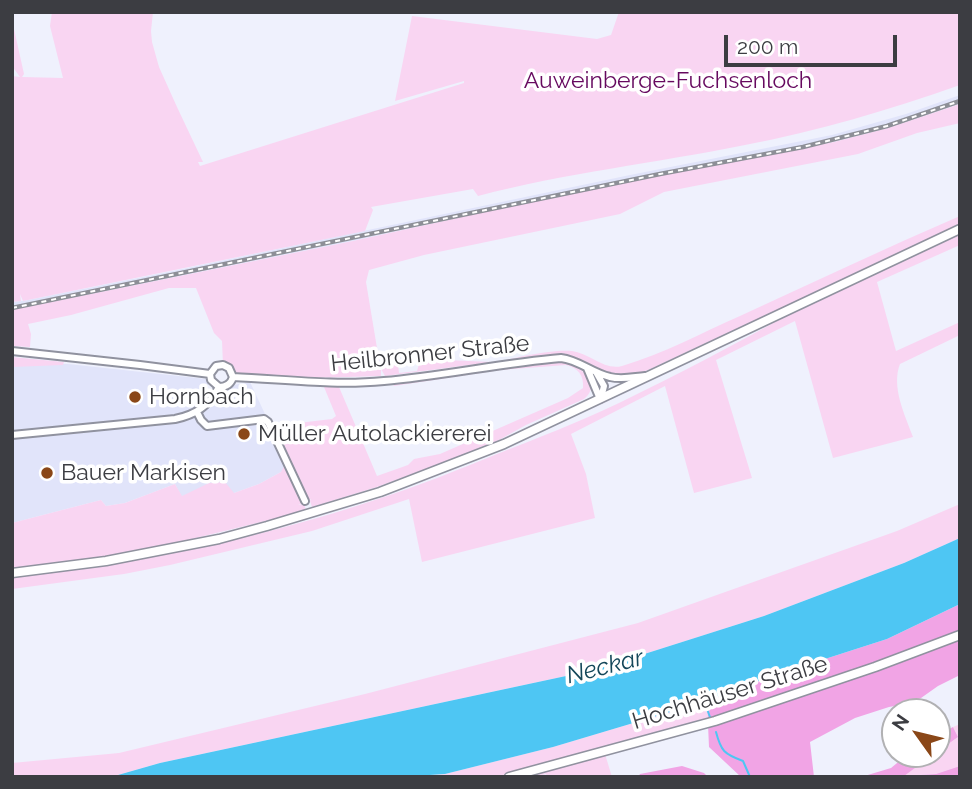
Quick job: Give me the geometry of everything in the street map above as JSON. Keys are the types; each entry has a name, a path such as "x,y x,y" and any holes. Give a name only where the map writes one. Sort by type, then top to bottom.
{"main road":[{"path":"12,573 117,559 219,539 401,484 504,444 960,229"},
{"name":"Hochhäuser Straße","path":"509,777 715,721 960,635"}],"street":[{"name":"Heilbronner Straße","path":"12,351 210,374 216,366 223,365 229,368 233,377 308,383 373,382 561,358 620,379 651,375"},
{"path":"587,368 600,399"},
{"path":"596,372 604,386 600,399"},
{"path":"210,374 213,383 219,387 229,384 233,377"},
{"path":"12,435 175,419 197,412 214,396 219,387"},
{"path":"197,412 207,426 256,419 268,422 305,500"}],"shaded area":[{"path":"960,95 960,104 888,128 834,142 575,192 353,241 12,310 12,302 832,135"},
{"path":"12,363 68,364 206,379 207,394 204,400 209,409 234,385 250,382 265,414 262,415 287,466 259,484 234,493 181,496 175,484 125,503 106,506 101,500 12,523"},
{"path":"960,604 960,675 921,698 881,698 881,710 855,718 810,742 814,777 741,777 709,747 707,701 769,677 887,639"},
{"path":"953,727 958,737 951,742"},
{"path":"682,766 704,773 708,777 638,777 640,774"},
{"path":"960,766 960,777 861,777 891,768 915,768 904,776 936,774"}],"green space":[{"name":"Auweinberge-Fuchsenloch","path":"52,12 153,12 152,42 159,67 203,162 198,162 200,166 464,83 395,101 412,16 597,39 611,35 619,12 960,12 960,85 853,119 772,139 544,181 478,196 473,189 371,207 373,210 365,231 23,301 20,294 21,301 12,302 12,76 20,77 12,66 12,20 24,74 22,77 63,78 50,26"},
{"path":"960,104 960,123 917,133 858,154 664,192 620,214 424,255 369,270 366,282 380,366 398,365 399,373 417,371 419,364 445,360 492,362 385,376 381,369 381,376 233,377 223,365 222,341 214,333 196,288 169,288 28,324 31,334 30,347 12,346 12,310 353,241 575,192 834,142 888,128"},
{"path":"960,216 960,225 638,374 610,376 582,360 563,356 498,362 535,354 572,351 609,366 622,366 682,343"},
{"path":"960,234 960,245 877,282 896,351 960,322 960,335 900,364 898,391 913,437 833,458 795,321 716,360 752,478 694,493 665,386 571,434 586,474 595,518 422,562 409,499 312,531 170,565 12,589 12,578 105,565 243,538 333,513 423,483 604,410 833,292"},
{"path":"12,357 64,362 63,365 12,367"},
{"path":"565,362 577,367 587,376 591,387 584,399 455,458 377,487 312,507 311,499 298,505 304,504 306,510 298,513 155,548 12,568 12,523 101,500 106,506 125,503 175,484 182,496 209,483 225,482 234,493 281,472 287,461 273,426 332,419 336,416 324,387 339,387 377,476 408,465 414,459 440,454 568,398 583,388 579,373 566,365 500,370 394,386 393,384 500,369"},
{"path":"960,504 960,538 904,563 764,616 594,670 160,763 111,777 12,777 12,763 119,753 365,694 638,623 897,531"},
{"path":"707,701 707,719 496,777 399,777 445,774 553,747"},
{"path":"960,724 960,766 936,774 902,776 914,768 951,768 951,742 958,737 953,727"},
{"path":"605,754 612,777 547,777 546,774 520,777"}],"water":[{"name":"Neckar","path":"960,538 960,604 887,639 769,677 707,701 553,747 445,774 399,777 111,777 160,763 594,670 764,616 904,563"}],"waterway":[{"path":"704,701 710,717"},
{"path":"716,732 722,748 727,754 743,761 750,777"}],"railway":[{"path":"12,308 803,147 887,126 960,101"}],"place":[{"name":"Hornbach","path":"135,397"},
{"name":"Müller Autolackiererei","path":"244,434"},
{"name":"Bauer Markisen","path":"47,473"}]}
